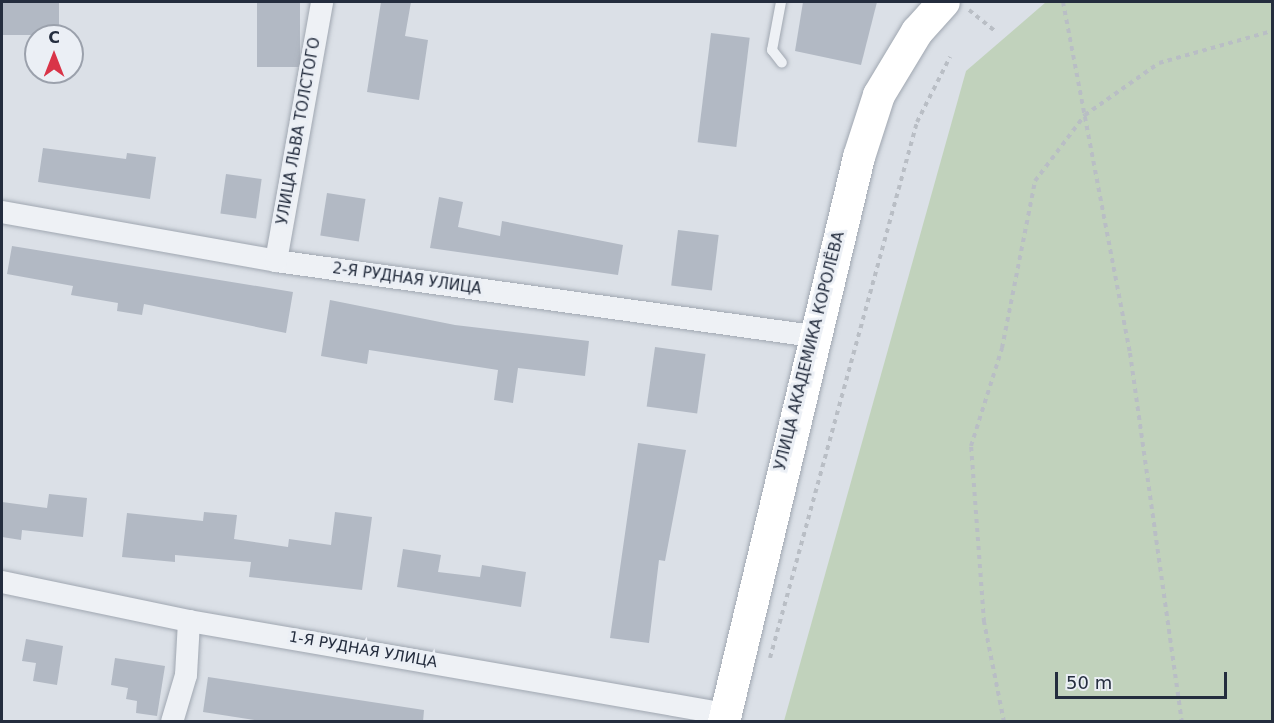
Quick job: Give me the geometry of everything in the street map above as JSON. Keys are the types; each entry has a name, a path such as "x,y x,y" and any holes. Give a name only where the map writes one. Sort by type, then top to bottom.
{"street":[{"name":"УЛИЦА ЛЬВА ТОЛСТОГО","path":"276,261 322,2"},
{"name":"УЛИЦА АКАДЕМИКА КОРОЛЁВА","path":"725,718 813,336 879,95 918,32 954,3"},
{"name":"2-Я РУДНАЯ УЛИЦА","path":"2,212 276,261 813,336"},
{"name":"1-Я РУДНАЯ УЛИЦА","path":"2,582 189,621 725,718"},
{"path":"172,722 186,675 189,621"}],"lane":[{"path":"781,2 772,50 783,63"}],"path":[{"path":"1063,2 1130,352 1182,722"},
{"path":"954,3 994,30"},
{"path":"1004,722 984,622 971,446 1002,348 1035,181 1085,115 1160,63 1272,31"},
{"path":"768,664 918,122 950,57"}],"green space":[{"path":"1046,2 1272,2 1272,721 784,721 966,71"}],"building":[{"path":"2,2 59,2 59,24 24,24 24,35 2,35"},
{"path":"257,2 300,2 300,67 257,67"},
{"path":"381,2 411,2 405,36 428,40 419,100 367,92"},
{"path":"803,2 877,2 861,65 795,51"},
{"path":"711,33 750,38 736,147 698,142"},
{"path":"43,148 126,159 127,153 156,157 150,199 38,182"},
{"path":"226,174 262,179 256,219 220,214"},
{"path":"327,193 366,199 359,242 320,235"},
{"path":"439,197 463,202 458,227 500,236 502,221 623,245 618,275 430,248"},
{"path":"678,230 719,235 712,291 671,286"},
{"path":"12,246 293,292 286,333 144,304 142,315 117,311 118,303 71,295 73,286 7,274"},
{"path":"330,300 455,325 589,341 585,376 518,368 513,403 494,400 498,370 369,350 367,364 321,356"},
{"path":"655,347 706,354 697,414 647,406"},
{"path":"638,443 686,450 665,561 659,560 649,643 610,638"},
{"path":"49,494 87,498 83,537 22,530 21,540 2,537 2,502 47,508"},
{"path":"204,512 237,515 234,539 288,547 289,539 331,545 335,512 372,517 362,590 249,577 251,562 175,555 175,562 122,557 127,513 203,521"},
{"path":"403,549 441,555 438,572 480,577 482,565 526,572 521,607 397,587"},
{"path":"26,639 63,646 57,685 33,681 36,663 22,661"},
{"path":"115,658 165,666 157,716 136,713 137,701 126,699 128,688 111,685"},
{"path":"208,677 424,710 423,722 267,722 203,712"}]}
